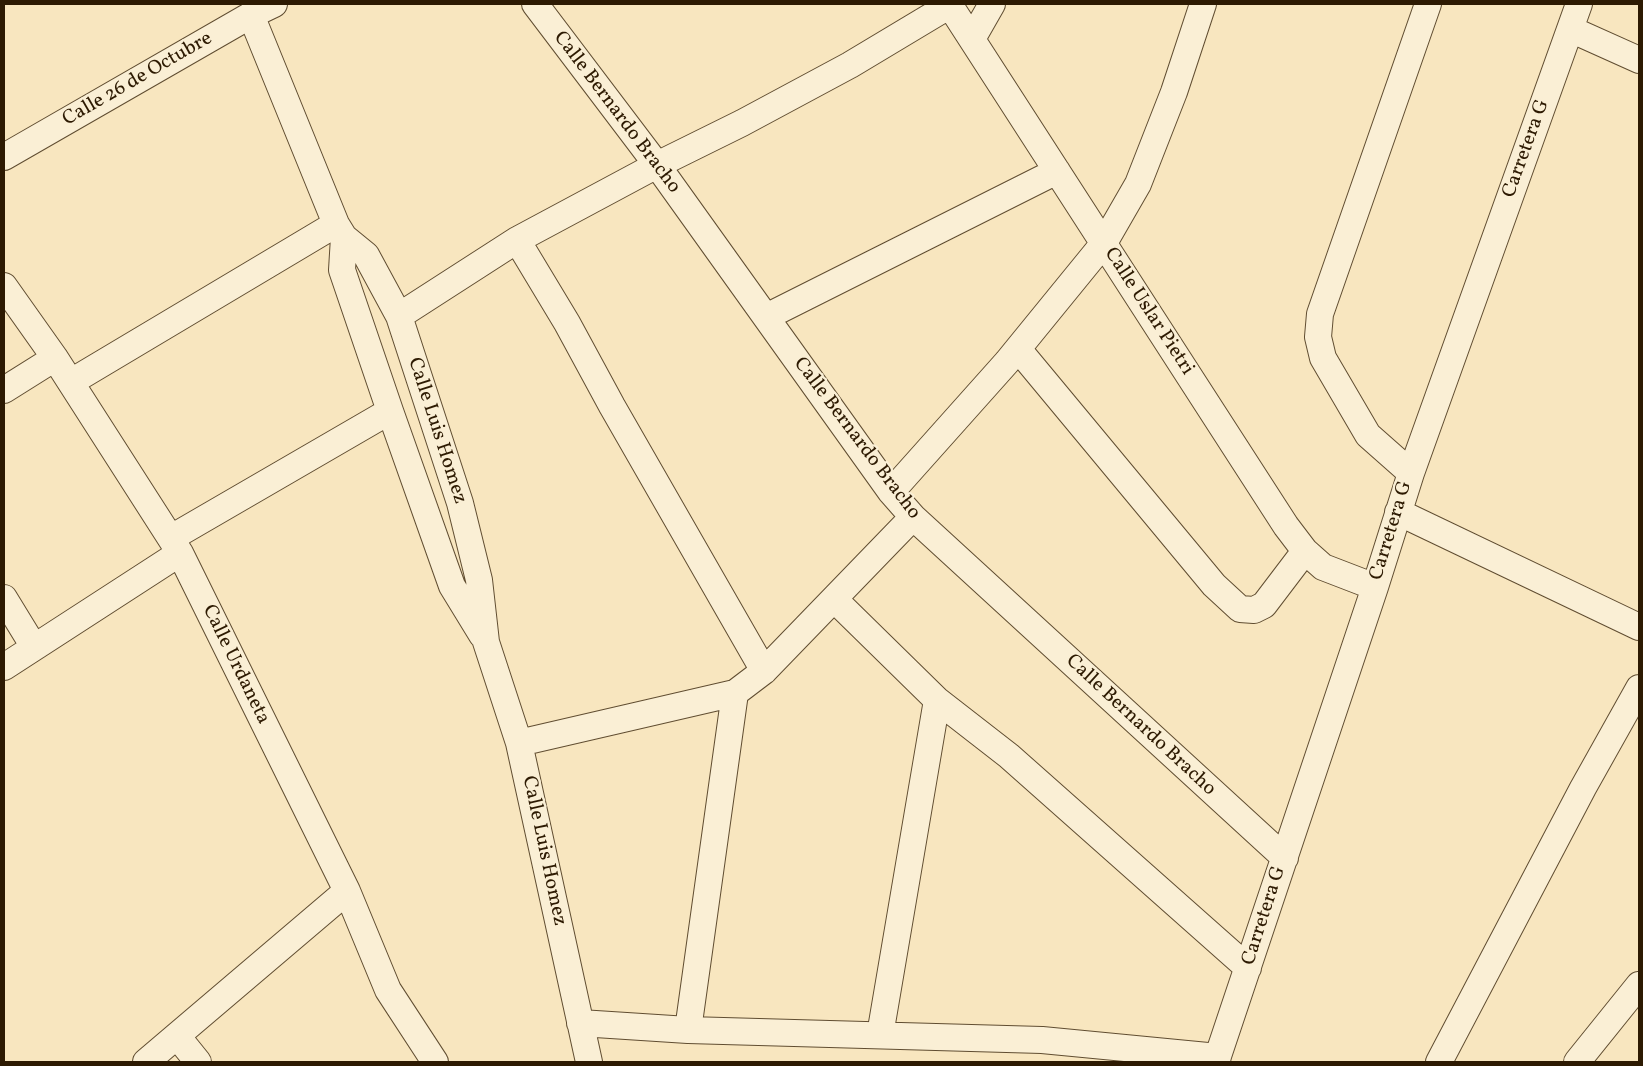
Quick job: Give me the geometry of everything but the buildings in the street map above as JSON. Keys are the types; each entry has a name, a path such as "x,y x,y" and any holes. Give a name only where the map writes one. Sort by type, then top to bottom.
{"street":[{"name":"Calle Bernardo Bracho","path":"535,4 657,165 891,492 913,517 1285,858"},
{"path":"399,316 517,240 657,165 742,124 850,65 950,4"},
{"name":"Calle Uslar Pietri","path":"950,4 1286,526 1305,551 1324,567 1375,587"},
{"path":"972,39 992,4"},
{"path":"891,492 1018,349 1104,243 1138,184 1174,92 1204,4"},
{"path":"1411,473 1368,435 1323,358 1318,337 1320,314 1428,4"},
{"name":"Carretera G","path":"1217,1060 1375,587 1411,473 1579,4"},
{"name":"Calle 26 de Octubre","path":"4,157 262,9"},
{"name":"Calle Luis Homez","path":"262,9 340,230 342,270 390,411 452,586 486,642"},
{"path":"1570,29 1639,60"},
{"path":"766,317 1057,171"},
{"path":"71,382 340,230"},
{"name":"Calle Luis Homez","path":"340,230 366,255 399,316 460,503 479,580 486,642 519,743 589,1062"},
{"path":"517,240 567,323 612,406 764,671"},
{"name":"Calle Urdaneta","path":"4,286 71,382 175,545 346,891 388,990 435,1062"},
{"path":"1018,349 1214,585 1240,609 1254,610 1264,605 1305,551"},
{"path":"4,390 55,358"},
{"path":"4,667 175,545 390,411"},
{"path":"1398,512 1639,627"},
{"path":"519,743 735,693 764,671 913,517"},
{"path":"4,598 34,647"},
{"path":"834,598 937,700 1009,756 1248,968"},
{"path":"1439,1062 1583,788 1639,688"},
{"path":"688,1030 735,693"},
{"path":"880,1035 937,700"},
{"path":"146,1062 346,891"},
{"path":"1576,1062 1639,985"},
{"path":"580,1023 688,1030 880,1035 1038,1051 1217,1060"},
{"path":"177,1036 198,1062"}]}
